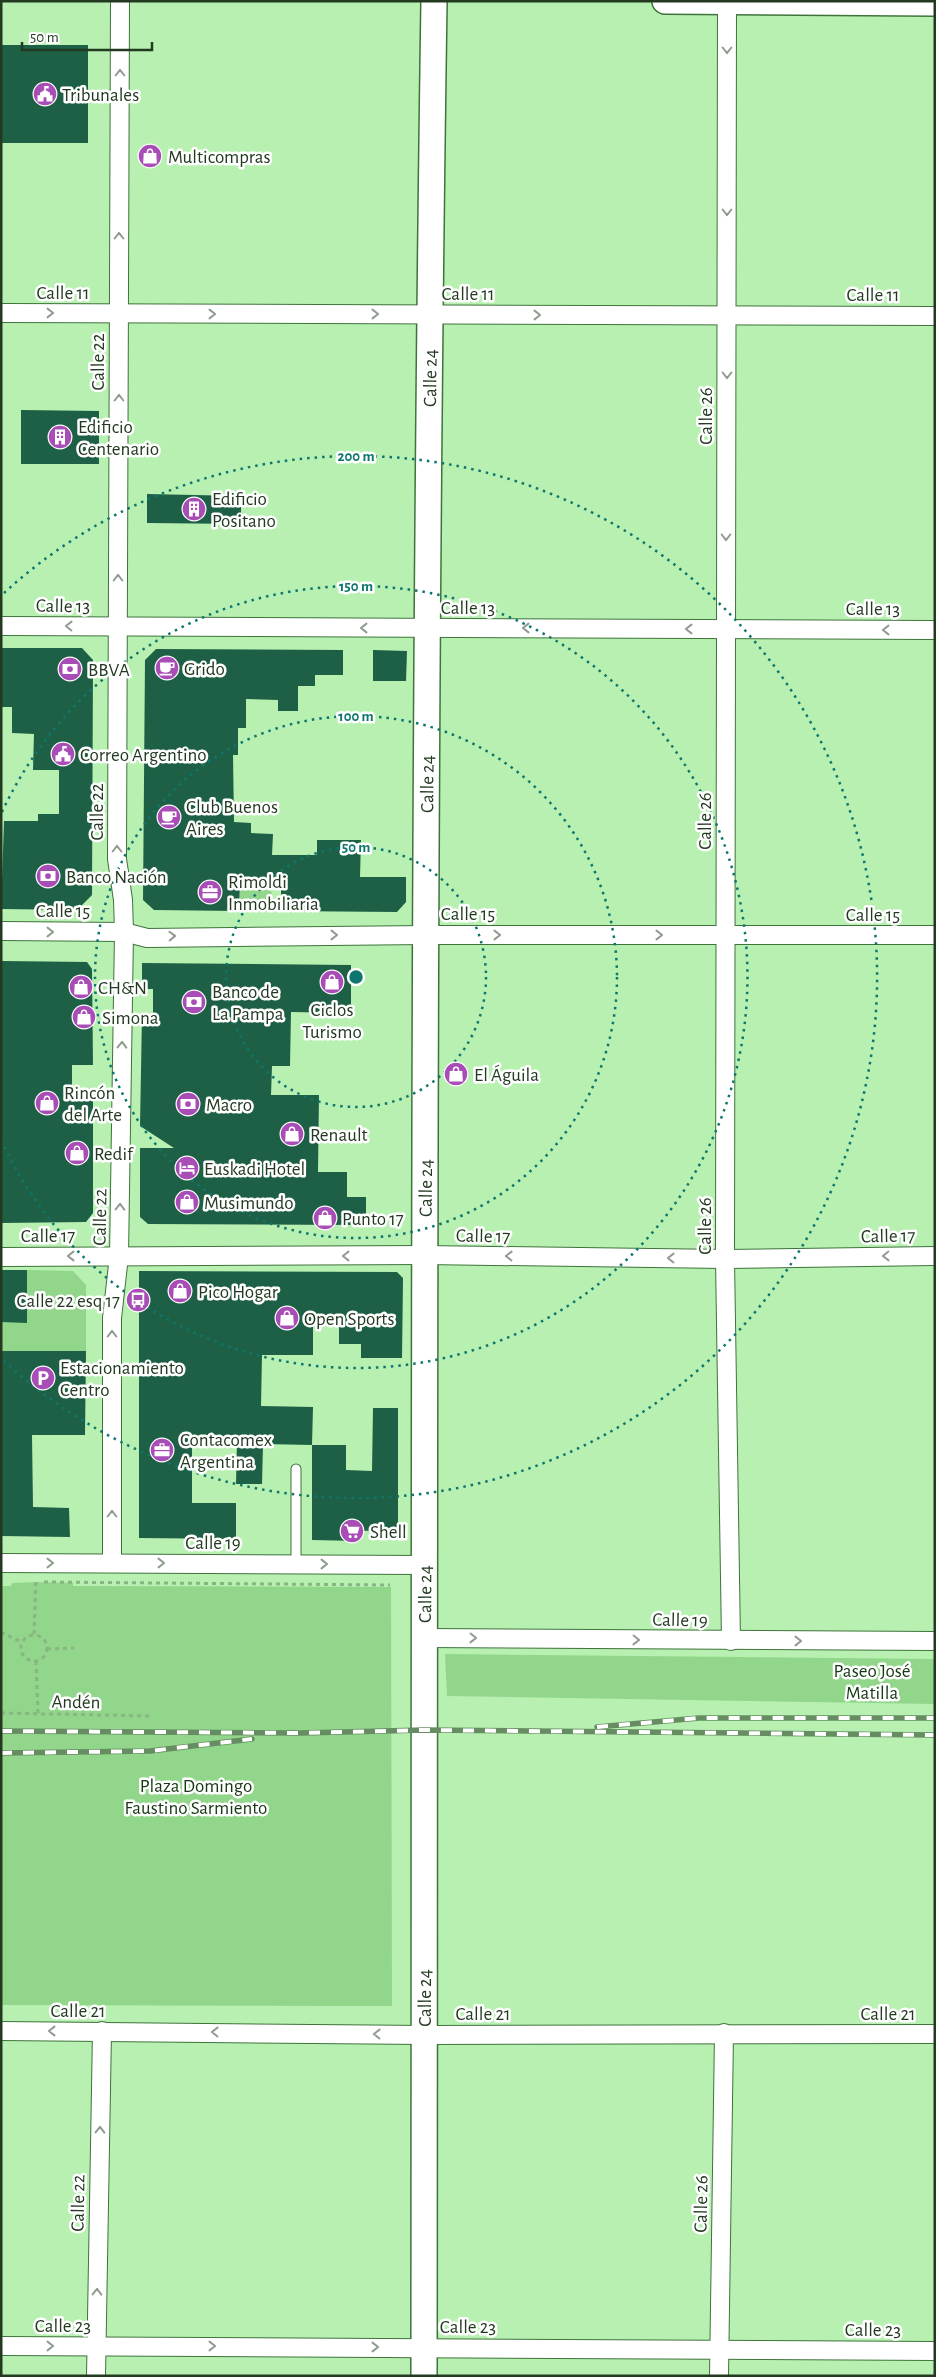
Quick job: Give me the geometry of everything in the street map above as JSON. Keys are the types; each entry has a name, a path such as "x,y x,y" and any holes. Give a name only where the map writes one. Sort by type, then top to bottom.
{"street":[{"name":"Calle 22","path":"112,1562 112,1318 119,1256 124,932 117,859 120,1"},
{"name":"Calle 24","path":"424,2376 426,2035 424,1565 426,934 429,314 434,1"},
{"path":"665,1 935,3"},
{"name":"Calle 26","path":"727,2 725,1259 731,1641"},
{"name":"Calle 11","path":"1,313 935,316"},
{"name":"Calle 13","path":"1,626 935,630"},
{"name":"Calle 15","path":"1,931 124,932 147,938 426,934 935,935"},
{"name":"Calle 17","path":"1,1257 425,1256 725,1259 935,1256"},
{"name":"Calle 19","path":"1,1563 112,1562 424,1565"},
{"name":"Calle 19","path":"424,1638 935,1641"},
{"name":"Calle 21","path":"1,2031 426,2035 935,2034"},
{"name":"Calle 22","path":"96,2376 102,2031"},
{"name":"Calle 26","path":"719,2376 724,2033"},
{"name":"Calle 23","path":"1,2346 935,2351"}],"lane":[{"path":"296,1469 296,1564"}],"path":[{"path":"34,1634 36,1563"},
{"path":"27,1582 390,1586"},
{"path":"1,1632 21,1642"},
{"path":"21,1642 27,1636 34,1634 43,1640 48,1649 45,1657 36,1661"},
{"path":"21,1642 23,1652 36,1661"},
{"path":"48,1649 74,1648"},
{"path":"36,1661 38,1714"},
{"name":"Andén","path":"1,1713 151,1716"}],"green space":[{"path":"272,872 271,912 239,911 240,879"},
{"path":"27,1270 73,1271 86,1285 86,1351 1,1351 1,1322 27,1322"},
{"name":"Plaza Domingo Faustino Sarmiento","path":"12,1583 73,1583 73,1586 391,1587 392,2006 1,2005 1,1586 11,1586"},
{"name":"Paseo José Matilla","path":"445,1654 935,1659 935,1704 447,1696"}],"building":[{"name":"Tribunales","path":"1,45 88,45 88,143 1,143"},
{"name":"Edificio Centenario","path":"21,410 99,411 99,464 21,464"},
{"name":"Edificio Positano","path":"147,494 241,496 241,524 147,523"},
{"path":"1,648 82,648 93,660 92,895 77,910 1,909 4,821 38,821 38,814 59,814 59,770 33,770 34,734 12,733 12,707 1,707"},
{"path":"156,649 343,650 343,675 315,675 315,686 298,686 298,711 278,711 278,700 246,699 246,728 238,728 238,755 233,755 234,822 251,823 251,833 273,834 272,855 317,855 317,840 361,840 360,877 406,877 406,902 397,912 281,911 281,880 240,879 239,911 154,910 143,900 145,660"},
{"path":"373,650 407,651 406,681 373,681"},
{"path":"1,961 87,962 92,969 93,1065 72,1065 72,1094 93,1093 93,1213 86,1222 1,1223"},
{"path":"142,963 351,965 351,1013 291,1012 290,1066 272,1066 271,1095 319,1095 318,1172 347,1172 347,1197 366,1197 366,1225 148,1224 140,1217 140,1148 174,1148 140,1126 142,1015 153,1016 153,989 142,989"},
{"path":"1,1270 27,1270 27,1323 1,1322"},
{"path":"139,1271 397,1272 403,1278 402,1358 361,1358 361,1344 339,1344 339,1325 313,1325 313,1355 262,1355 261,1406 313,1407 312,1445 263,1444 262,1484 236,1484 237,1440 192,1439 192,1503 236,1503 236,1539 139,1538"},
{"path":"1,1351 86,1351 85,1435 32,1435 33,1507 69,1508 70,1537 1,1536"},
{"path":"373,1408 398,1408 398,1530 359,1531 359,1541 312,1540 312,1445 346,1445 346,1470 372,1471"}],"railway":[{"path":"597,1727 699,1718 935,1718"},
{"path":"1,1731 302,1733 424,1730 935,1735"},
{"path":"1,1753 150,1751 252,1739"}],"place":[{"name":"Tribunales","path":"45,94"},
{"name":"Multicompras","path":"150,156"},
{"name":"Edificio Centenario","path":"60,437"},
{"name":"Edificio Positano","path":"194,509"},
{"name":"Grido","path":"167,668"},
{"name":"BBVA","path":"70,669"},
{"name":"Correo Argentino","path":"63,754"},
{"name":"Club Buenos Aires","path":"169,817"},
{"name":"Banco Nación","path":"48,876"},
{"name":"Rimoldi Inmobiliaria","path":"210,892"},
{"name":"Ciclos Turismo","path":"332,982"},
{"name":"CH&N","path":"81,987"},
{"name":"Banco de La Pampa","path":"194,1002"},
{"name":"Simona","path":"84,1017"},
{"name":"El Águila","path":"456,1074"},
{"name":"Rincón del Arte","path":"47,1103"},
{"name":"Macro","path":"188,1104"},
{"name":"Renault","path":"292,1134"},
{"name":"Redif","path":"77,1153"},
{"name":"Euskadi Hotel","path":"187,1168"},
{"name":"Musimundo","path":"187,1202"},
{"name":"Punto 17","path":"325,1218"},
{"name":"Pico Hogar","path":"180,1291"},
{"name":"Calle 22 esq 17","path":"138,1300"},
{"name":"Open Sports","path":"287,1318"},
{"name":"Estacionamiento Centro","path":"43,1378"},
{"name":"Contacomex Argentina","path":"162,1450"},
{"name":"Shell","path":"352,1531"}]}
